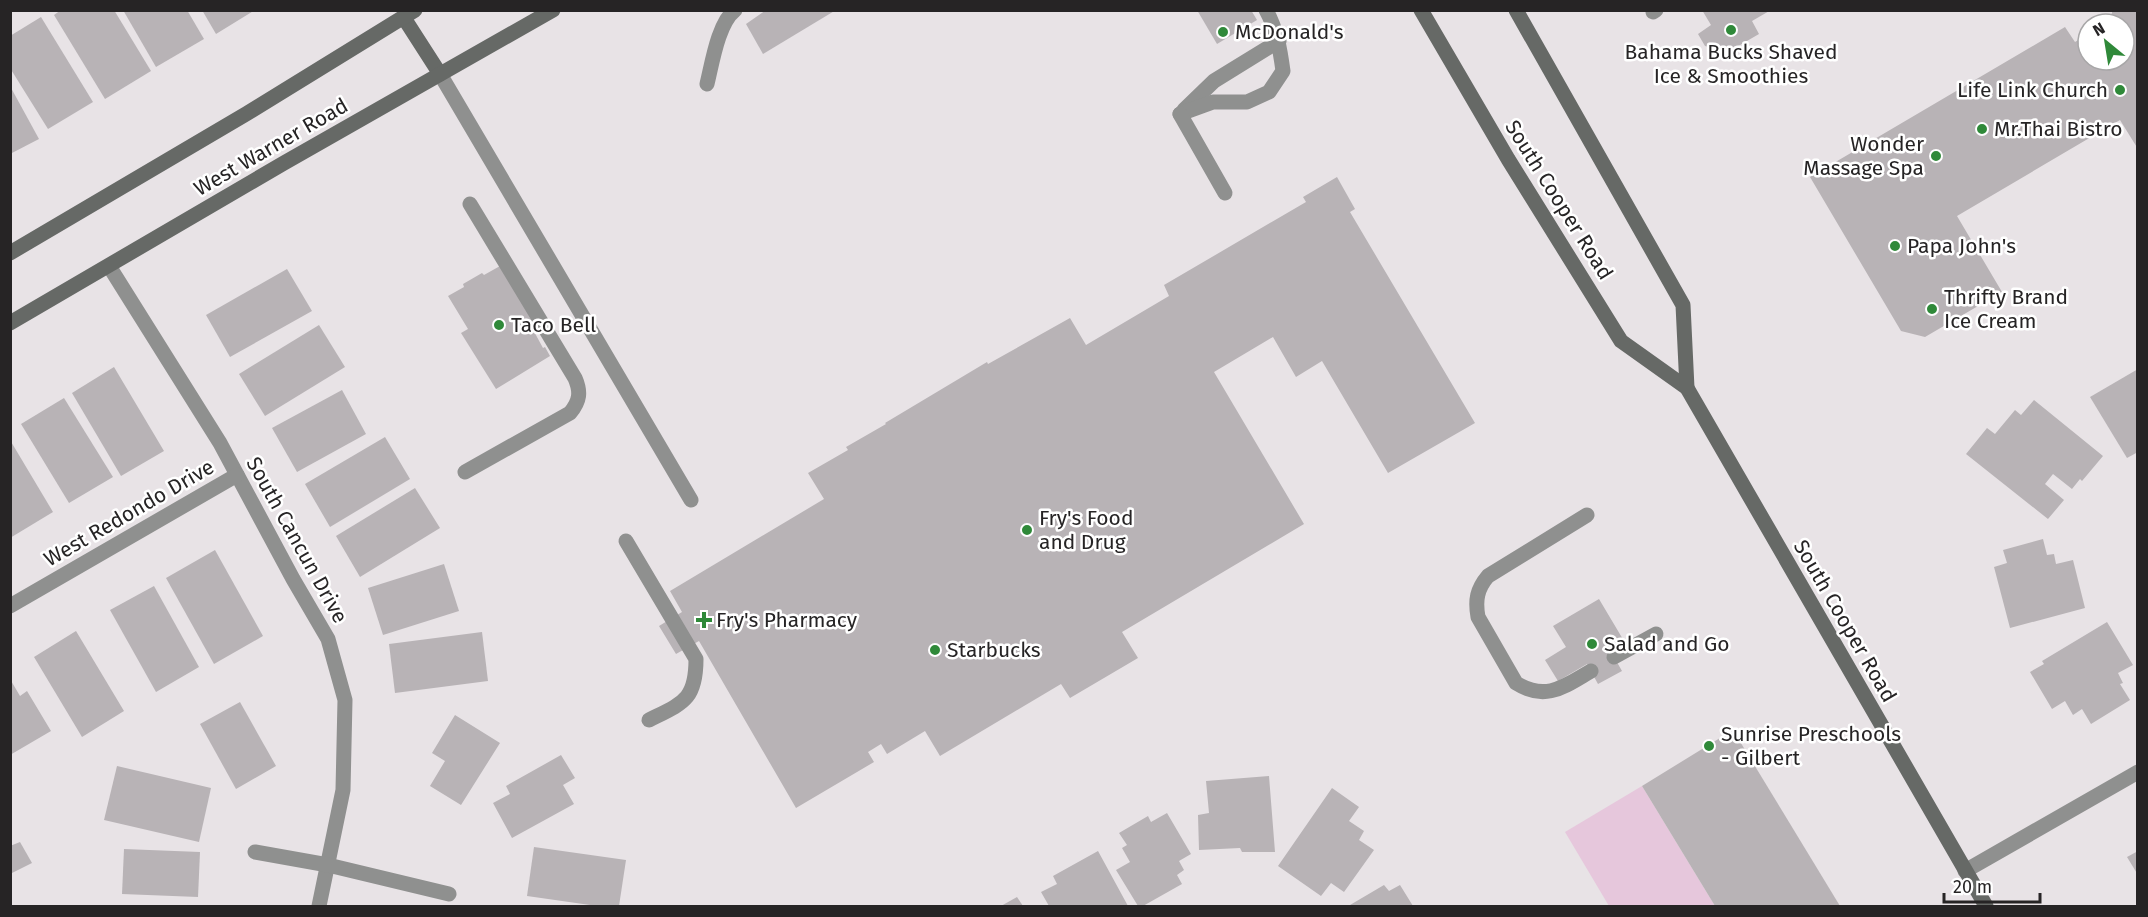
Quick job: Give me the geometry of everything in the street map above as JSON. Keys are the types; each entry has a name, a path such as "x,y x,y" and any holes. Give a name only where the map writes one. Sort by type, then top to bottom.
{"main road":[{"name":"West Warner Road","path":"10,323 553,10"},
{"name":"South Cooper Road","path":"1421,10 1508,159 1622,340 1687,388 1986,906"},
{"name":"South Cooper Road","path":"1516,10 1683,305 1687,388"},
{"name":"West Warner Road","path":"10,253 410,14"},
{"path":"410,14 440,74"}],"street":[{"path":"706,84 720,34 728,15 735,10"},
{"path":"1180,114 1213,102 1247,102 1269,92 1283,71 1279,41 1274,24 1266,10"},
{"path":"1180,114 1214,81 1279,41"},
{"path":"440,74 691,500"},
{"path":"1180,114 1225,193"},
{"path":"465,472 570,413 577,405 579,397 575,378 470,204"},
{"name":"South Cancun Drive","path":"109,266 220,443 328,639 345,700 343,790 319,906"},
{"name":"West Redondo Drive","path":"10,606 237,475"},
{"path":"1587,515 1488,576 1480,586 1476,597 1476,608 1478,617 1516,683 1524,688 1538,692 1551,692 1591,671"},
{"path":"626,541 696,659 696,677 690,695 674,707 649,720"},
{"path":"1614,657 1656,634"},
{"path":"1965,871 2138,772"},
{"path":"255,852 328,865 449,894"}],"shaded area":[{"path":"1642,786 1715,906 1609,906 1565,832"}],"building":[{"path":"61,10 114,10 151,71 105,99 54,15"},
{"path":"123,10 187,10 204,39 156,67"},
{"path":"202,10 255,10 216,34"},
{"path":"766,10 836,10 763,54 746,24"},
{"name":"McDonald's","path":"1197,10 1251,10 1257,20 1217,44"},
{"name":"Bahama Bucks Shaved Ice & Smoothies","path":"1702,10 1771,10 1752,21 1759,34 1728,52 1705,46 1698,34 1711,25"},
{"path":"2113,10 2138,10 2138,149 2120,120 1957,216 2002,292 1925,337 1901,331 1810,177 2065,27 2076,41 2076,72 2136,72 2136,12 2112,12"},
{"path":"41,17 93,102 48,129 10,68 10,36"},
{"path":"10,86 39,139 10,154"},
{"path":"1337,177 1355,209 1350,212 1475,423 1388,473 1322,361 1296,377 1273,337 1214,372 1304,524 1122,632 1138,658 1070,698 1061,684 940,756 925,731 887,754 881,744 868,752 874,762 796,808 699,641 676,654 659,626 682,612 670,591 824,499 808,473 848,450 846,447 987,362 988,364 1070,318 1086,345 1169,296 1164,285 1306,202 1303,197"},
{"path":"500,266 536,323 531,326 550,356 496,389 461,333 468,329 448,296 482,273 484,275"},
{"path":"287,269 312,311 230,357 206,315"},
{"path":"319,325 345,367 265,416 239,374"},
{"path":"114,367 164,451 121,476 72,393"},
{"path":"2138,369 2138,452 2127,458 2090,397"},
{"path":"342,390 366,434 297,472 272,428"},
{"path":"64,398 113,477 69,503 21,424"},
{"path":"2034,400 2103,456 2082,481 2080,479 2072,489 2053,474 2045,484 2064,500 2048,519 1966,454 1987,428 1995,434 2015,410 2021,415"},
{"path":"385,437 410,479 330,527 305,484"},
{"path":"10,440 53,512 10,538"},
{"path":"415,488 440,528 360,577 336,536"},
{"path":"2043,539 2047,555 2054,554 2056,564 2073,560 2085,608 2010,628 1994,567 2007,563 2003,550"},
{"path":"215,550 263,636 214,664 166,578"},
{"path":"444,564 459,611 383,635 368,588"},
{"path":"154,586 199,667 156,692 110,610"},
{"name":"Salad and Go","path":"1599,599 1624,641 1610,650 1622,671 1598,684 1587,664 1558,681 1545,660 1566,647 1553,626"},
{"path":"2107,622 2133,665 2118,673 2123,683 2120,684 2130,700 2091,724 2082,709 2073,715 2065,701 2052,709 2030,672 2044,664 2042,661"},
{"path":"76,631 124,711 82,737 34,657"},
{"path":"482,632 488,681 395,693 389,644"},
{"path":"10,679 20,696 27,691 51,731 10,755"},
{"path":"240,702 276,766 236,789 200,724"},
{"path":"455,715 500,743 461,805 430,786 445,761 432,753"},
{"path":"1733,730 1840,906 1715,906 1642,786"},
{"path":"561,755 575,778 563,785 574,804 512,838 493,803 510,794 506,786"},
{"path":"117,766 211,788 199,842 104,820"},
{"path":"1269,776 1275,852 1242,852 1240,848 1199,850 1198,815 1209,813 1206,781"},
{"path":"1332,788 1359,807 1349,821 1364,831 1359,840 1374,850 1344,892 1331,883 1321,896 1278,866"},
{"path":"1167,813 1191,854 1179,861 1184,870 1177,875 1182,884 1143,906 1138,906 1116,870 1130,862 1122,848 1127,845 1119,833 1148,816 1151,822"},
{"path":"20,842 32,863 10,874 10,846"},
{"path":"534,847 626,860 619,906 597,906 527,896"},
{"path":"124,849 200,852 198,897 122,894"},
{"path":"1098,851 1128,906 1049,906 1041,892 1057,884 1053,876"},
{"path":"2138,851 2138,875 2127,857"},
{"path":"1384,885 1389,891 1400,885 1413,906 1350,905"},
{"path":"1017,897 1023,906 1001,906"}],"place":[{"name":"Bahama Bucks Shaved Ice & Smoothies","path":"1731,30"},
{"name":"McDonald's","path":"1223,32"},
{"name":"Life Link Church","path":"2120,90"},
{"name":"Mr.Thai Bistro","path":"1982,129"},
{"name":"Wonder Massage Spa","path":"1936,156"},
{"name":"Papa John's","path":"1895,246"},
{"name":"Thrifty Brand Ice Cream","path":"1932,309"},
{"name":"Taco Bell","path":"499,325"},
{"name":"Fry's Food and Drug","path":"1027,530"},
{"name":"Fry's Pharmacy","path":"704,620"},
{"name":"Salad and Go","path":"1592,644"},
{"name":"Starbucks","path":"935,650"},
{"name":"Sunrise Preschools - Gilbert","path":"1709,746"}]}
